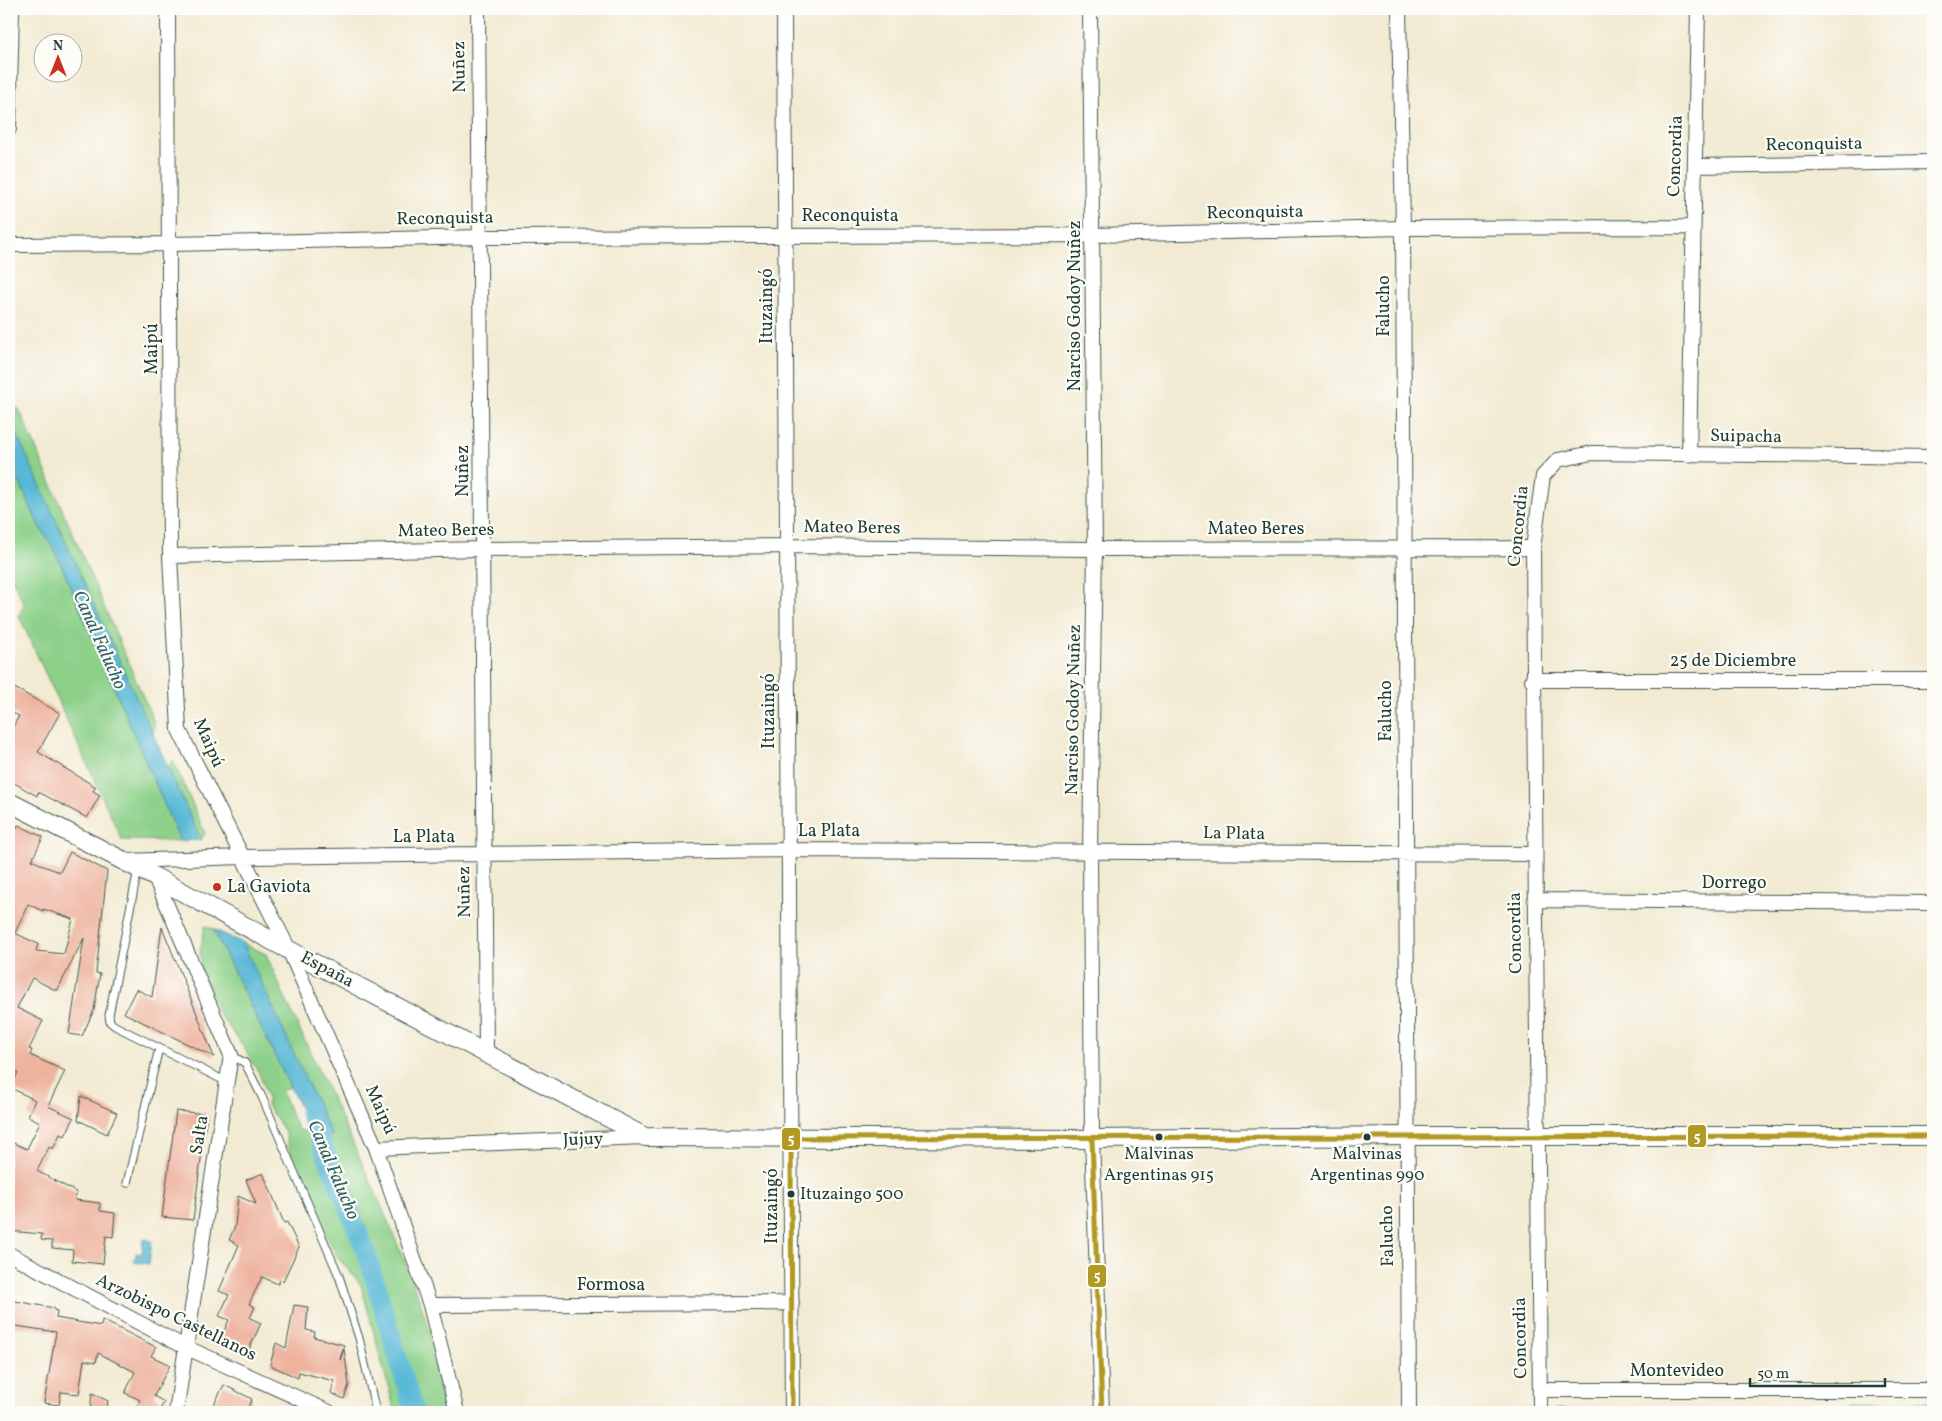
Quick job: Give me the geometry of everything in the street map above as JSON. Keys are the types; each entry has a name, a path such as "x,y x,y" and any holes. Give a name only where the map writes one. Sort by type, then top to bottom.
{"street":[{"path":"9,129 12,9"},
{"name":"Maipú","path":"168,9 171,244 170,556 178,730 288,950 376,1148 430,1305 457,1412"},
{"name":"Nuñez","path":"478,9 486,1054"},
{"name":"Ituzaingó","path":"784,9 792,1412"},
{"name":"Narciso Godoy Nuñez","path":"1090,9 1094,235 1095,549 1090,852 1092,1139 1102,1412"},
{"name":"Falucho","path":"1399,9 1403,228 1406,1136 1409,1412"},
{"name":"Concordia","path":"1690,455 1692,227 1698,9"},
{"name":"Reconquista","path":"1695,166 1933,162"},
{"name":"Reconquista","path":"9,245 171,244 481,237 1094,235 1403,228 1692,227"},
{"name":"Suipacha","path":"1558,460 1592,453 1933,457"},
{"name":"Concordia","path":"1540,1412 1532,680 1533,548 1543,476 1558,460"},
{"name":"Mateo Beres","path":"170,556 482,549 787,546 1095,549 1533,548"},
{"name":"25 de Diciembre","path":"1532,680 1933,680"},
{"name":"España","path":"9,802 155,877 288,950 645,1138"},
{"name":"La Plata","path":"131,865 243,857 789,850 1405,855 1534,854"},
{"path":"155,877 231,1055"},
{"name":"Dorrego","path":"1535,900 1933,903"},
{"name":"Salta","path":"176,1412 231,1055"},
{"name":"Jujuy","path":"376,1148 645,1138 1092,1139 1406,1136 1933,1136"},
{"name":"Arzobispo Castellanos","path":"9,1254 186,1347 329,1412"},
{"name":"Formosa","path":"430,1305 792,1303"},
{"name":"Montevideo","path":"1540,1390 1933,1390"}],"lane":[{"path":"131,865 109,1015 110,1022 227,1082"},
{"path":"127,1183 159,1048"},
{"path":"231,1055 245,1063 262,1097 339,1276 359,1338 376,1412"}],"green space":[{"path":"9,403 19,409 154,722 153,736 9,417"},
{"path":"9,458 39,526 55,551 180,841 122,840 19,616 24,604 9,573"},
{"path":"173,760 205,833 201,840 168,767"},
{"path":"205,926 213,929 290,1087 281,1091 298,1130 331,1135 243,943 266,954 399,1248 419,1298 436,1349 450,1412 395,1412 361,1285 339,1259 324,1232 290,1153 284,1130 267,1106 267,1096 259,1073 239,1040 219,1015 201,972 200,951"},
{"path":"1852,1402 1933,1402 1933,1412 1852,1412"},
{"path":"1555,1409 1665,1410 1665,1412 1555,1412"}],"water":[{"path":"9,417 201,840 180,841 55,551 39,526 9,458"},
{"path":"213,929 243,943 332,1136 313,1134"},
{"path":"143,1239 152,1241 149,1264 134,1262 136,1253 142,1254"}],"building":[{"path":"9,685 60,713 38,752 96,787 93,791 100,795 87,818 38,792 37,796 9,780 9,734 19,716 9,711"},
{"path":"9,824 17,828 18,825 43,837 32,860 46,867 60,872 70,852 107,871 96,973 100,974 94,1010 82,1036 69,1034 84,938 57,991 32,978 17,1008 43,1021 29,1049 32,1050 30,1055 65,1071 48,1106 74,1118 65,1136 60,1134 53,1149 49,1147 37,1171 76,1192 75,1200 100,1203 100,1211 115,1213 113,1237 106,1236 103,1264 72,1261 73,1250 52,1248 52,1241 41,1240 42,1234 9,1231 9,1141 27,1149 40,1122 28,1116 35,1100 11,1088 18,1072 9,1072","holes":["28,904 43,911 43,909 73,919 64,954 36,951 38,944 15,933"]},
{"path":"162,927 214,1057 124,1013 136,989 152,997"},
{"path":"81,1096 117,1113 107,1134 78,1120"},
{"path":"176,1111 207,1114 193,1220 162,1217"},
{"path":"263,1173 284,1223 287,1222 299,1247 283,1281 280,1280 278,1284 262,1277 249,1304 255,1307 250,1318 261,1323 247,1354 219,1342 229,1320 219,1316 229,1295 219,1291 239,1245 229,1240 235,1226 238,1196 256,1204 246,1180"},
{"path":"9,1300 54,1308 57,1311 56,1318 101,1326 102,1320 156,1347 151,1356 170,1365 154,1396 164,1402 159,1412 134,1412 140,1400 125,1393 135,1372 98,1353 96,1362 84,1360 79,1394 61,1392 59,1405 44,1403 56,1332 9,1325"},
{"path":"294,1305 308,1307 306,1330 315,1332 314,1337 344,1345 340,1360 344,1349 349,1385 344,1399 331,1393 334,1381 299,1372 298,1378 270,1365 276,1343 286,1348"},
{"path":"224,1385 252,1399 246,1412 210,1412"},
{"path":"92,1393 108,1401 106,1412 90,1412"}],"waterway":[{"name":"Canal Falucho","path":"309,1113 366,1251 414,1412"}],"transit line":[{"name":"5","path":"792,1412 791,1138 1933,1136"},
{"name":"5","path":"1092,1139 1102,1412"}],"place":[{"name":"La Gaviota","path":"217,887"},
{"name":"Malvinas Argentinas 915","path":"1159,1137"},
{"name":"Malvinas Argentinas 990","path":"1367,1137"},
{"name":"Ituzaingo 500","path":"791,1194"}]}
